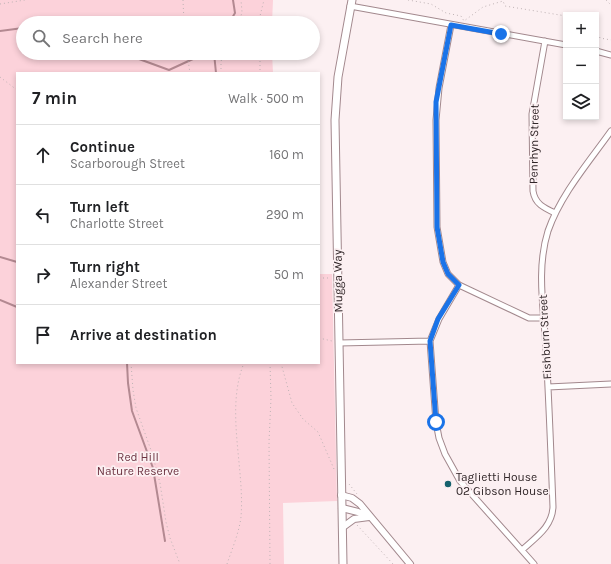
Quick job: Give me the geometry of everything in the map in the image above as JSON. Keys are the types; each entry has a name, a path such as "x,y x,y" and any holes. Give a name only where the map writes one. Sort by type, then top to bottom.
{"main road":[{"name":"Mugga Way","path":"343,564 335,108 338,77 351,3"}],"street":[{"path":"351,3 451,25 563,44"},
{"path":"451,25 436,102 437,227 443,262 448,274 459,285 529,318 544,318"},
{"name":"Penrhyn Street","path":"544,41 532,114 533,190 536,202 543,208 555,213"},
{"path":"599,52 611,55"},
{"name":"Fishburn Street","path":"522,550 548,525 553,513 542,263 545,241 555,213 565,195 611,131"},
{"path":"459,285 438,319 430,341 436,422 439,438 445,454 460,481 534,564"},
{"path":"339,343 430,341"},
{"path":"548,387 611,384"},
{"path":"342,495 352,498 365,510 369,517 410,564"},
{"path":"342,508 358,512 369,517"},
{"path":"343,527 354,519 369,517"}],"path":[{"path":"0,4 25,0"},
{"path":"183,0 184,16"},
{"path":"241,0 241,16"},
{"path":"260,16 264,0"},
{"path":"408,0 431,4 446,13 461,16 464,21 483,7 503,1 505,6 563,16"},
{"path":"606,0 611,5"},
{"path":"599,36 600,38 611,40"},
{"path":"188,60 190,72"},
{"path":"221,60 221,72"},
{"path":"260,60 260,72"},
{"path":"0,77 16,89"},
{"path":"320,278 337,278"},
{"path":"320,338 339,343"},
{"path":"131,364 136,408 152,453 160,483 170,538 180,564"},
{"path":"227,564 241,517 237,402 240,373 244,364"},
{"path":"270,364 270,564"},
{"path":"280,364 292,403 303,419 318,432 335,471"},
{"path":"357,524 393,564"}],"green space":[{"name":"Red Hill Nature Reserve","path":"0,0 273,0 272,16 16,16 16,60 272,60 273,72 16,72 16,364 320,364 320,274 332,274 337,501 283,503 284,564 0,564"}],"waterway":[{"path":"233,0 235,13 233,16"},
{"path":"0,31 16,29"},
{"path":"142,60 169,70 191,60"},
{"path":"215,60 216,72"},
{"path":"0,257 16,262"},
{"path":"0,300 16,307"},
{"path":"127,364 132,411 153,468 165,541"}],"place":[{"name":"Taglietti House 02 Gibson House","path":"448,484"}],"route":[{"path":"436,422 430,341 438,319 459,285 448,274 439,246 437,227 436,120 438,88 451,25 501,34"}]}
